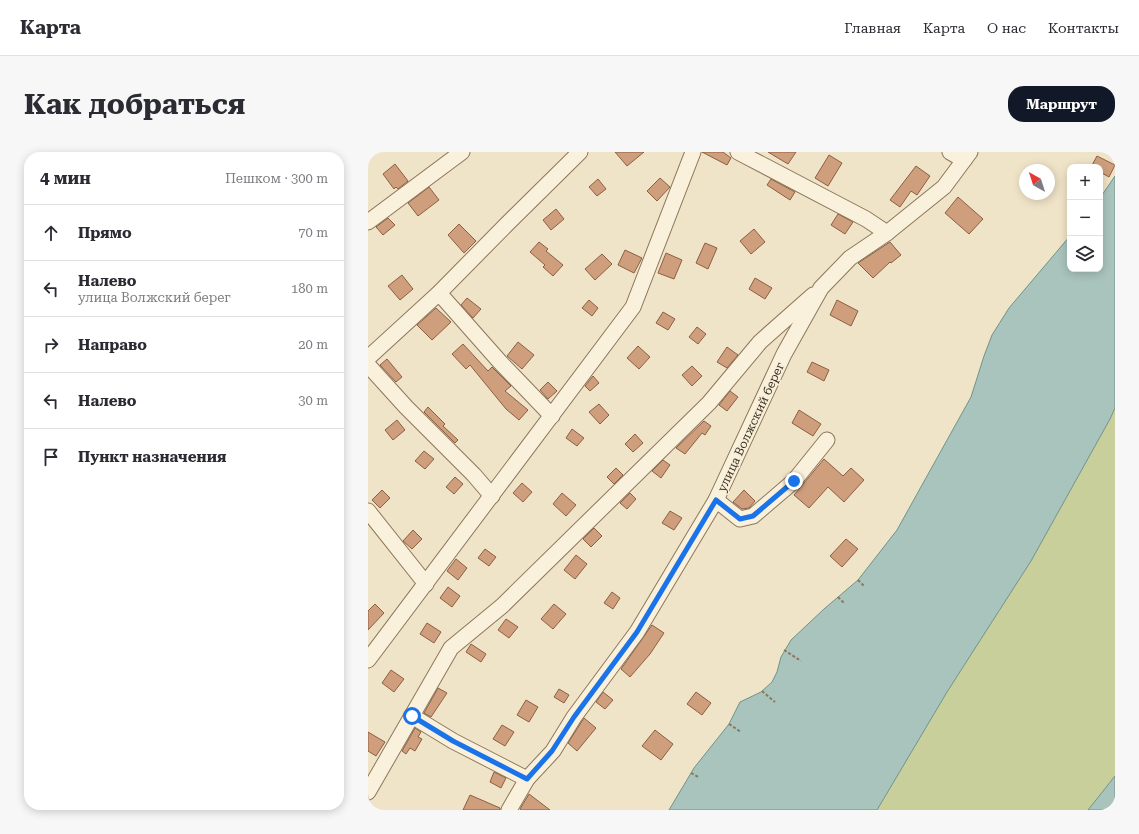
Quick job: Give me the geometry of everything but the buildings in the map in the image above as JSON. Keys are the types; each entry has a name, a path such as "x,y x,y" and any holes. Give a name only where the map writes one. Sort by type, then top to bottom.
{"street":[{"path":"368,222 462,152"},
{"path":"368,358 439,293 580,152"},
{"path":"368,660 634,307 693,152"},
{"path":"738,152 866,218 887,233"},
{"path":"950,152 967,156"},
{"name":"улица Волжский берег","path":"509,810 527,779 552,751 574,717 637,632 716,500 784,354 821,288 850,258 887,233 944,187 967,156"},
{"path":"368,792 452,648 502,606 709,403 760,342 821,288"},
{"path":"439,293 500,362 552,416"},
{"path":"368,365 406,407 474,475 492,496"},
{"path":"716,500 740,519 753,516 794,481 827,440"},
{"path":"368,511 426,584"},
{"path":"412,716 453,741 527,779"}],"path":[{"path":"858,580 864,586"},
{"path":"838,597 845,604"},
{"path":"784,650 801,661"},
{"path":"762,691 775,702"},
{"path":"729,724 741,732"},
{"path":"691,773 698,777"}],"green space":[{"path":"1115,408 1115,776 1088,810 877,810 947,692 1031,561"}],"water":[{"path":"1115,176 1115,408 1031,561 947,692 877,810 669,810 694,768 729,724 740,702 761,692 772,682 777,672 781,657 791,640 858,580 897,530 971,397 992,335 1009,308 1067,240 1067,272 1103,272 1103,194"},
{"path":"1115,776 1115,810 1088,810"}],"route":[{"path":"412,716 453,741 527,779 552,751 574,717 637,632 716,500 740,519 753,516 794,481"}]}
